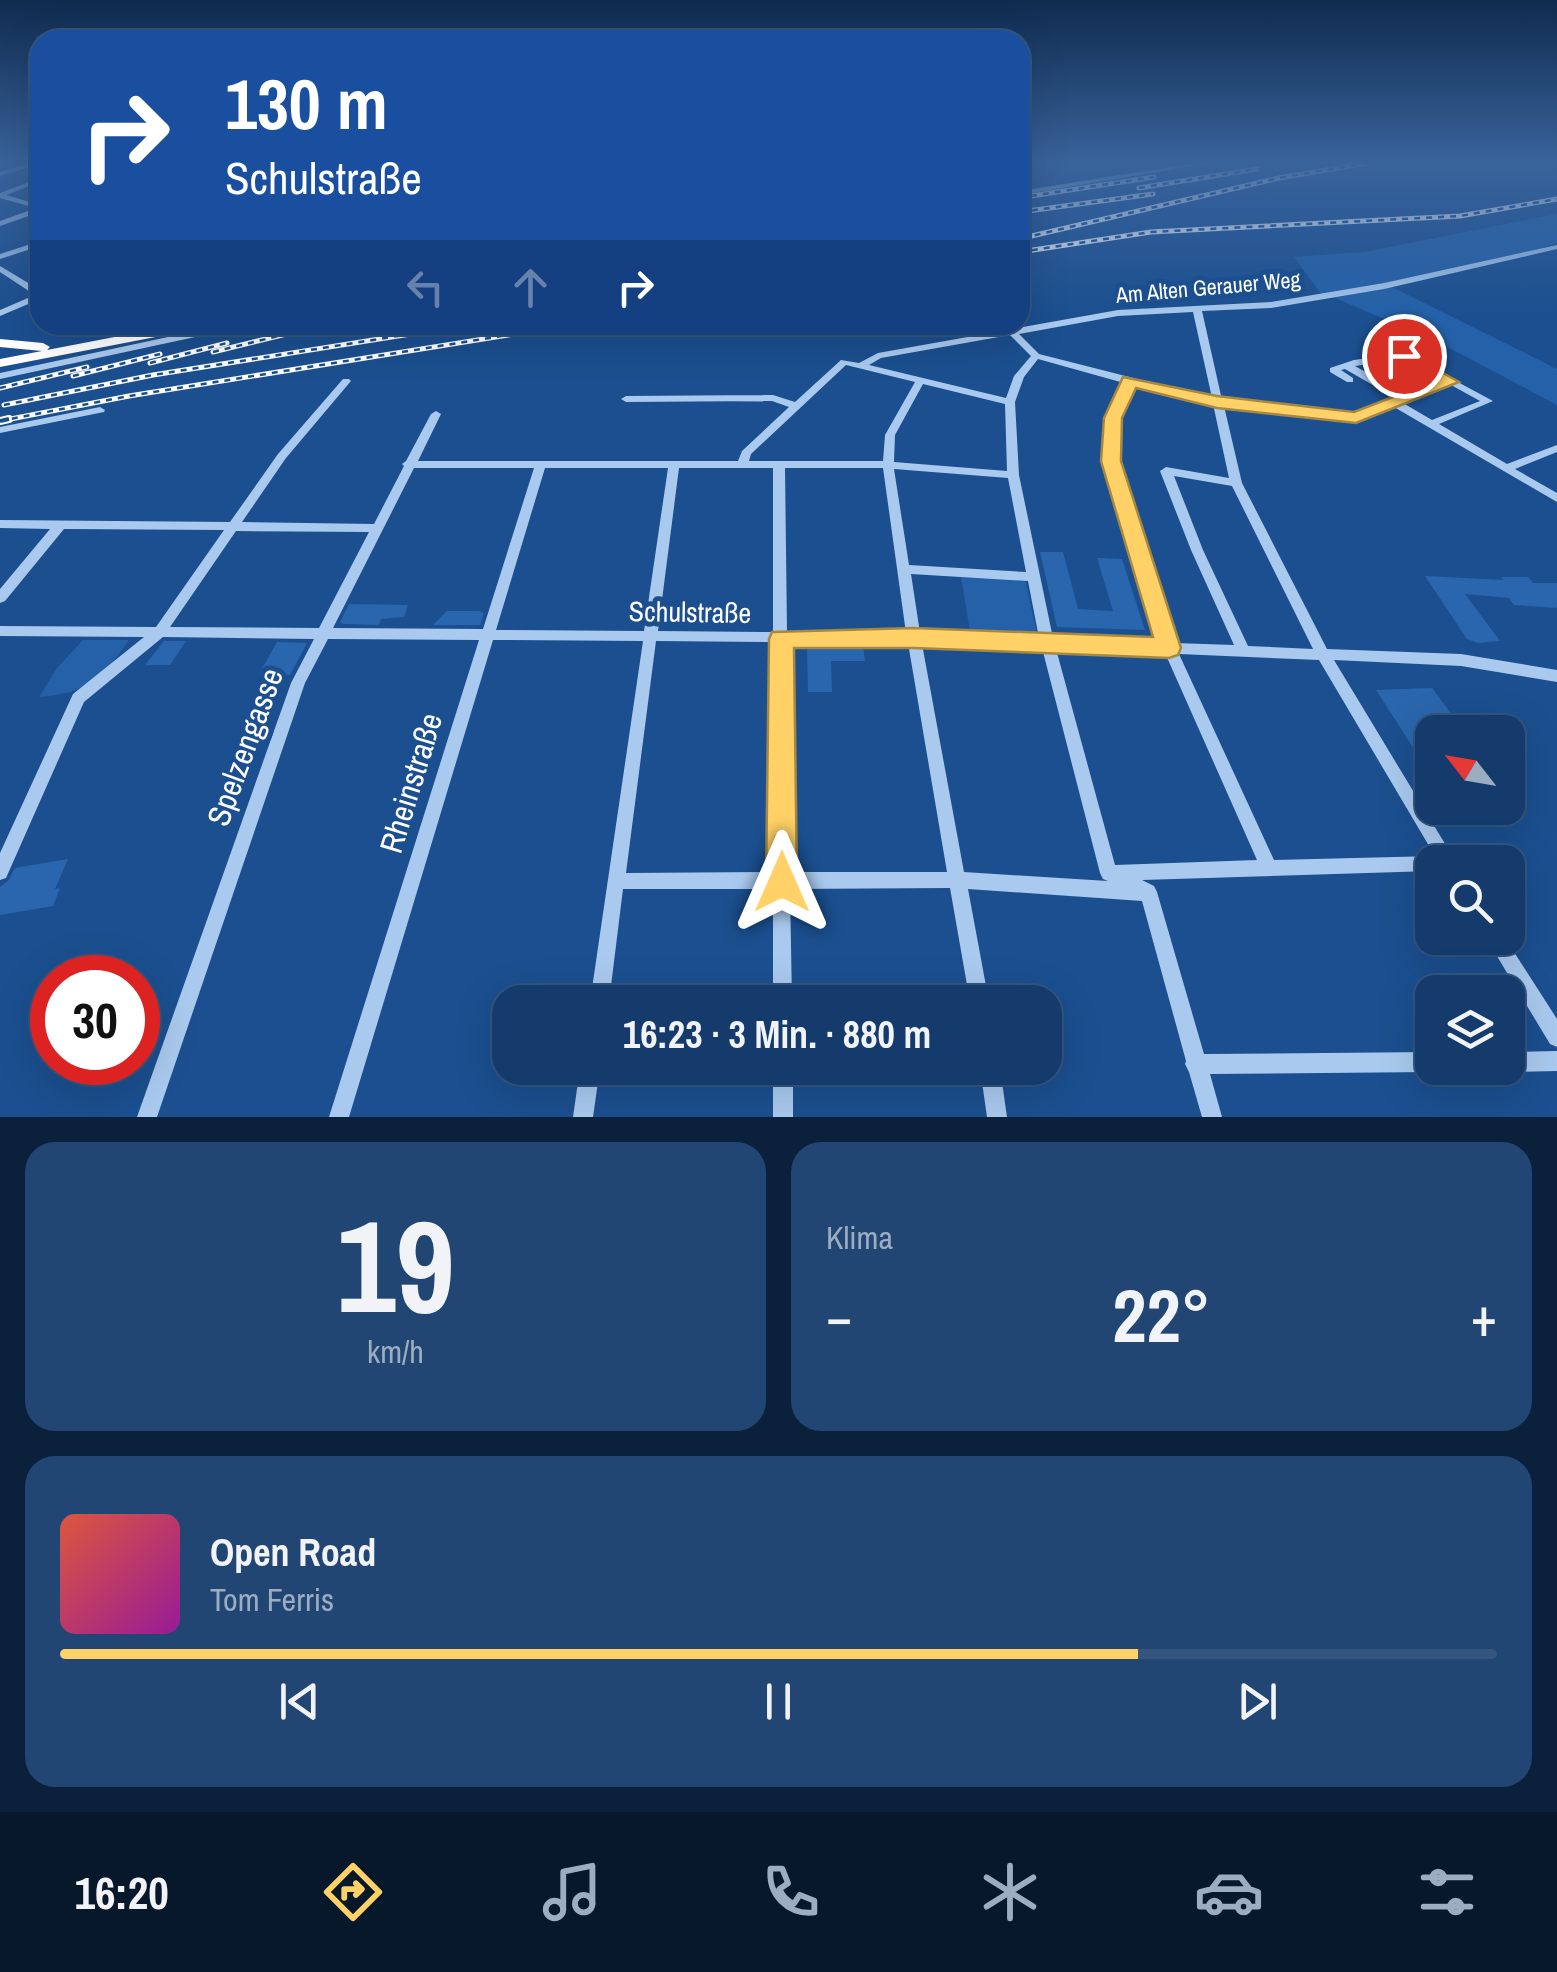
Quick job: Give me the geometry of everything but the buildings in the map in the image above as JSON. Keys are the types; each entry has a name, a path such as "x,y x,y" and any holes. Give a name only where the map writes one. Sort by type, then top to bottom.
{"highway":[{"path":"0,361 124,335"},
{"path":"0,361 142,335"},
{"path":"0,344 30,348 93,341"}],"street":[{"path":"0,224 27,213"},
{"path":"0,257 30,246"},
{"name":"Am Alten Gerauer Weg","path":"1030,329 1118,313 1272,306 1557,247"},
{"path":"0,268 30,288"},
{"path":"0,312 30,299"},
{"path":"1197,308 1236,482 1322,654 1437,845"},
{"path":"0,376 192,335"},
{"name":"Am Alten Gerauer Weg","path":"742,465 746,452 837,365 862,365 878,356 995,335"},
{"path":"1015,335 1036,356 1130,381 1217,402 1324,415 1356,418 1450,382"},
{"path":"1036,356 1019,376 1010,402 1012,474 1047,642 1109,873 1148,892 1212,1117"},
{"path":"1350,380 1333,370 1369,358 1385,363 1404,356 1488,401 1431,424"},
{"path":"862,365 873,372 1010,402"},
{"path":"1346,366 1431,424 1557,498"},
{"path":"0,872 78,698 159,633 282,456 346,381"},
{"path":"1130,381 1113,418 1111,461 1169,648 1269,868"},
{"path":"919,383 890,435 888,465 914,638 976,985"},
{"path":"626,399 773,398 795,406"},
{"path":"0,430 100,410"},
{"name":"Spelzengasse","path":"147,1117 276,744 321,633 436,414"},
{"path":"1507,468 1557,448"},
{"path":"408,464 888,465 1012,474"},
{"path":"601,985 674,465"},
{"name":"Rheinstraße","path":"339,1117 540,466"},
{"path":"780,466 782,985"},
{"path":"1236,482 1166,471 1196,550 1243,651"},
{"path":"0,524 376,528"},
{"path":"0,598 60,525"},
{"path":"906,569 1034,577"},
{"name":"Schulstraße","path":"0,632 914,638 1461,660 1557,676"},
{"path":"1109,873 1415,864"},
{"path":"615,881 959,880 1148,892"},
{"path":"1506,955 1557,1038"},
{"path":"1525,1062 1557,1061"},
{"path":"1195,1064 1415,1062"},
{"path":"584,1117 588,1085"},
{"path":"783,1085 783,1117"},
{"path":"992,1085 997,1117"}],"shaded area":[{"path":"1557,214 1557,243 1504,260 1322,295 1294,257 1364,252"},
{"path":"1390,286 1557,369 1557,405 1436,341 1335,298"},
{"path":"961,577 1025,579 1037,634 970,632"},
{"path":"83,640 129,640 92,682 70,692 39,697 57,668"}],"railway":[{"path":"1030,236 1129,213"},
{"path":"1030,250 1151,232 1476,213"},
{"path":"213,352 282,335"},
{"path":"4,405 153,375 404,335"},
{"path":"9,419 0,421 129,396 508,335"},
{"path":"150,363 227,343"},
{"path":"73,376 160,354"},
{"path":"0,388 87,367"}],"route":[{"path":"782,882 781,639 914,638 1169,648 1129,530 1111,461 1113,418 1130,381 1217,402 1356,418 1450,382 1404,356"}]}
